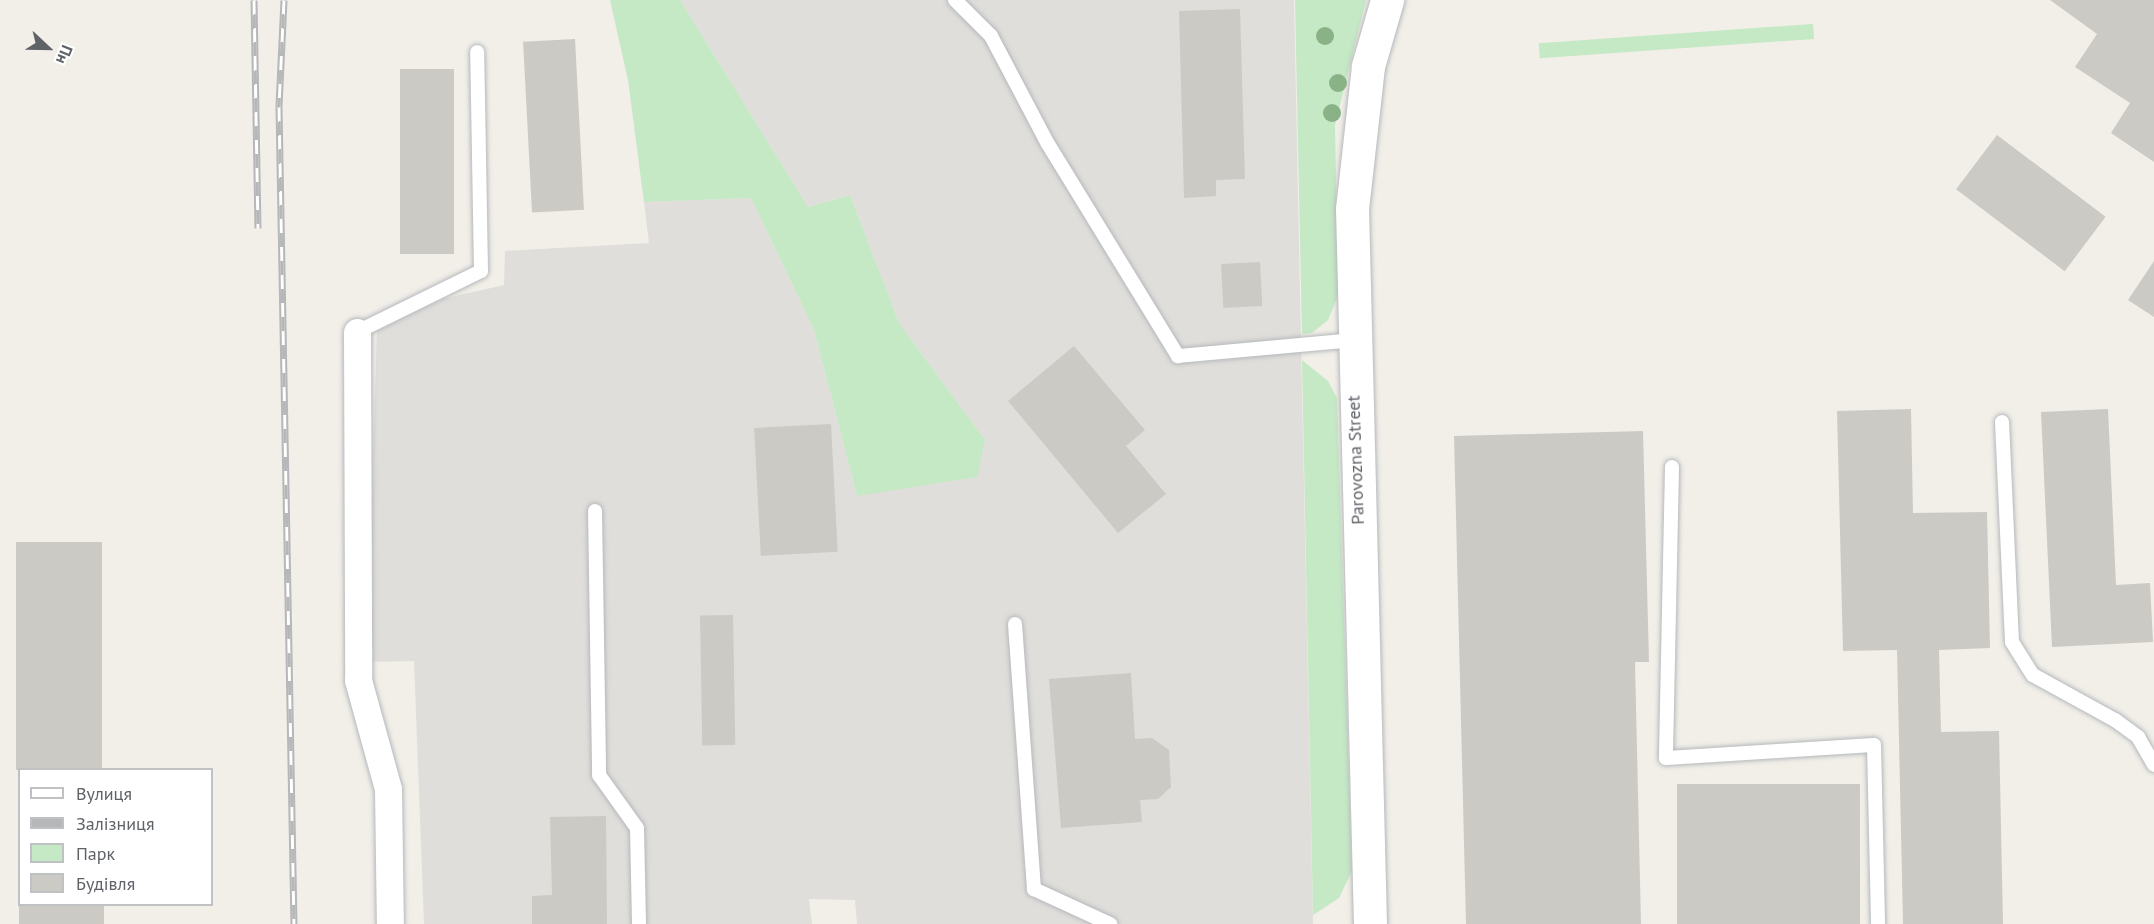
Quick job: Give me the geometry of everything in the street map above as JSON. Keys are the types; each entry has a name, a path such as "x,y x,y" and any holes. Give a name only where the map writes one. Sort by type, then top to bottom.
{"main road":[{"name":"Parovozna Street","path":"1370,924 1353,340 1352,209 1368,66 1387,0"}],"street":[{"path":"357,332 355,573 358,680 388,789 390,924"}],"lane":[{"path":"955,0 991,36 1048,144 1178,356 1353,340"},
{"path":"357,332 481,271 477,52"},
{"path":"2002,422 2012,642 2033,675 2115,720 2138,737 2154,765"},
{"path":"1672,467 1666,758 1874,746 1878,924"},
{"path":"595,511 599,775 637,828 639,924"},
{"path":"1015,624 1034,889 1110,924"}],"shaded area":[{"path":"680,0 1294,0 1313,924 857,924 855,900 809,899 812,924 424,924 414,661 366,662 377,331 442,299 504,285 505,251 649,243 644,202 751,198 814,330 857,496 985,440 899,323 850,195 808,207"}],"green space":[{"path":"610,0 680,0 808,207 850,195 899,323 985,440 977,477 857,496 814,330 751,198 644,202 628,80"},
{"path":"1295,0 1366,0 1335,125 1338,295 1328,320 1312,333 1302,334"},
{"path":"1813,24 1814,39 1540,58 1539,43"},
{"path":"1302,360 1328,381 1337,398 1352,871 1339,898 1313,915"}],"building":[{"path":"2050,0 2154,0 2154,162 2111,133 2130,103 2075,67 2097,34"},
{"path":"1240,9 1245,179 1216,180 1216,196 1184,198 1179,11"},
{"path":"575,39 584,210 532,212 523,42"},
{"path":"400,69 454,69 454,254 400,254"},
{"path":"1997,135 2106,217 2065,271 1956,189"},
{"path":"2154,261 2154,317 2128,300"},
{"path":"1260,262 1262,306 1223,308 1221,264"},
{"path":"1074,346 1145,430 1126,446 1166,494 1118,533 1008,401"},
{"path":"1911,409 1913,513 1987,512 1990,648 1939,650 1941,732 1999,731 2003,924 1903,924 1897,650 1843,651 1837,411"},
{"path":"2108,409 2116,585 2150,583 2153,642 2052,647 2041,412"},
{"path":"831,424 838,552 761,556 754,428"},
{"path":"1643,431 1649,662 1635,662 1641,924 1466,924 1454,436"},
{"path":"16,542 102,542 102,768 18,768 16,770"},
{"path":"733,615 735,745 702,746 700,616"},
{"path":"1131,673 1135,739 1152,738 1169,750 1171,787 1158,799 1140,800 1142,822 1061,828 1049,679"},
{"path":"1677,784 1860,784 1860,924 1677,924"},
{"path":"606,816 607,924 532,924 532,896 552,895 550,817"},
{"path":"19,906 104,906 104,924 19,924"}],"railway":[{"path":"254,0 258,228"},
{"path":"284,0 279,107 294,924"}]}
